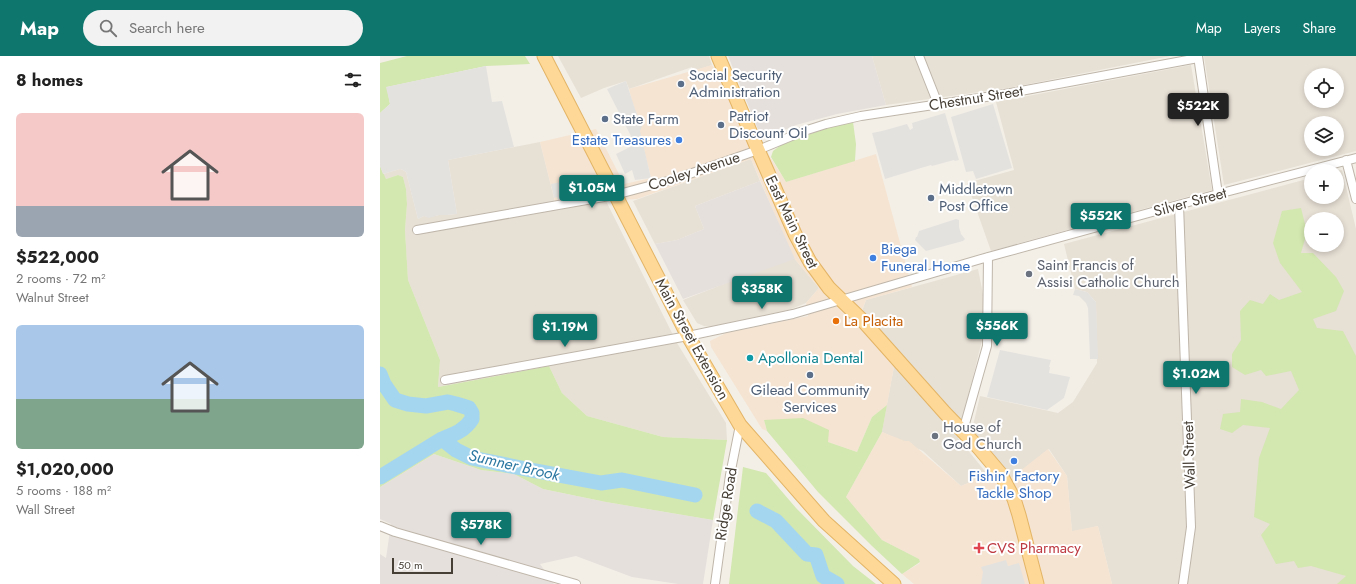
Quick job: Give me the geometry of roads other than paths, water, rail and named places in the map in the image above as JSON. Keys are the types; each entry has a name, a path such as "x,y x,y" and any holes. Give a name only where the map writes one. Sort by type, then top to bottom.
{"main road":[{"name":"Main Street Extension","path":"544,56 688,336 740,425 824,521 894,584"},
{"name":"East Main Street","path":"718,56 758,150 802,246 819,275 841,301 864,322 1000,473 1011,493 1019,515 1038,584"}],"street":[{"path":"919,56 938,104"},
{"name":"Chestnut Street","path":"758,150 784,138 826,124 861,116 1013,92 1198,57"},
{"path":"1198,57 1218,194"},
{"name":"Cooley Avenue","path":"417,230 615,195 676,179 758,150"},
{"name":"Silver Street","path":"445,380 688,336 788,315 841,301 988,257 1356,158"},
{"path":"1346,160 1356,199"},
{"name":"Wall Street","path":"1179,205 1191,527 1183,584"},
{"path":"963,431 987,346 988,257"},
{"name":"Ridge Road","path":"715,584 730,475 740,425"},
{"path":"380,526 395,532 576,584"}],"waterway":[{"name":"Sumner Brook","path":"380,374 384,384 395,400 408,404 426,406 448,402 469,408 472,413 472,419 469,423 459,432 442,439 456,450 472,458 601,483 622,480 695,495"},
{"path":"380,477 442,439"},
{"name":"Sumner Brook","path":"757,511 776,521 807,554 816,555 823,576 837,584"}],"place":[{"name":"Social Security Administration","path":"681,84"},
{"name":"State Farm","path":"605,119"},
{"name":"Patriot Discount Oil","path":"721,125"},
{"name":"Estate Treasures","path":"679,140"},
{"name":"Middletown Post Office","path":"931,198"},
{"name":"Biega Funeral Home","path":"873,258"},
{"name":"Saint Francis of Assisi Catholic Church","path":"1029,274"},
{"name":"La Placita","path":"836,321"},
{"name":"Apollonia Dental","path":"750,358"},
{"name":"Gilead Community Services","path":"810,375"},
{"name":"House of God Church","path":"935,436"},
{"name":"Fishin’ Factory Tackle Shop","path":"1014,461"},
{"name":"CVS Pharmacy","path":"979,548"}]}
